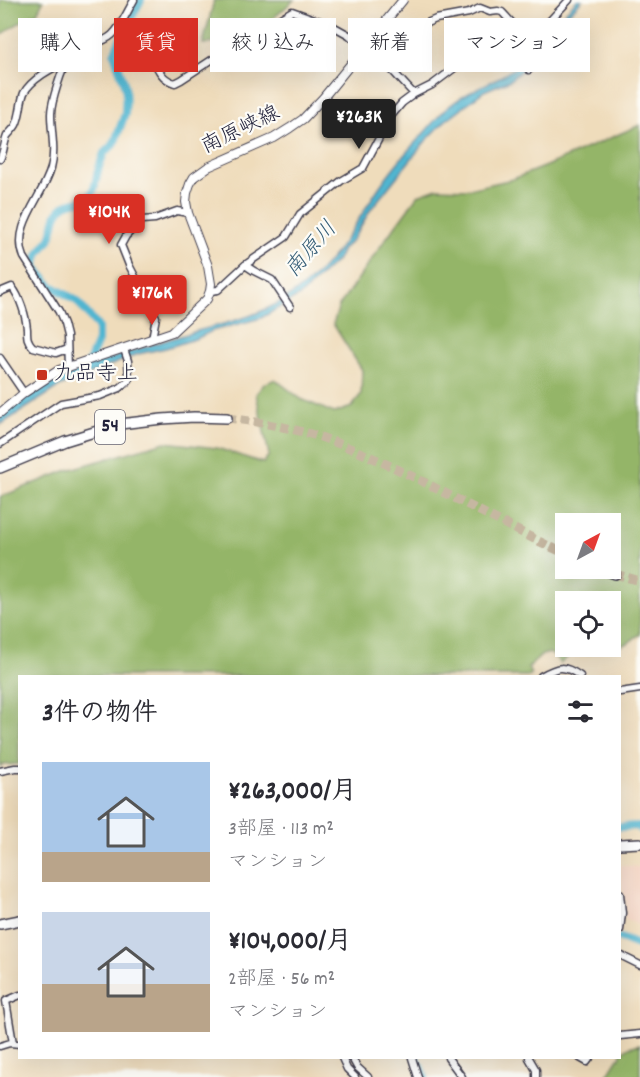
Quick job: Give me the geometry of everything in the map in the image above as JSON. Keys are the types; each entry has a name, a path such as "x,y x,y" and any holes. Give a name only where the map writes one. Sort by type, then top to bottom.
{"highway":[{"name":"54","path":"0,468 65,441 120,424 194,417 227,418"},
{"path":"621,844 640,843"},
{"path":"0,924 18,920"}],"main road":[{"name":"南原峡線","path":"391,18 403,0"},
{"name":"南原峡線","path":"210,291 208,266 186,202 194,177 208,167 274,138 290,128 303,119 348,71"},
{"path":"0,413 24,393 59,370 172,332 207,299 210,291"}],"street":[{"path":"127,18 134,0"},
{"path":"554,18 570,0"},
{"path":"432,21 469,13 480,8 490,12 502,12 508,18"},
{"path":"198,69 292,11 331,25 348,34"},
{"path":"0,159 3,153 3,136 16,124 25,92 31,82 47,72"},
{"path":"63,72 51,110 54,147 50,172 22,232 21,250 64,324 67,336 68,368"},
{"path":"159,72 167,80 174,83 193,72"},
{"path":"393,72 414,94"},
{"path":"210,291 218,290 244,265 286,237 300,214 341,181 363,168 391,116 402,103 449,72"},
{"path":"152,339 156,317 129,265 121,244 142,220 155,219 177,211 188,213"},
{"path":"244,265 272,280 290,307"},
{"path":"0,292 12,286 17,293 27,329 26,335 31,346 56,353 67,349"},
{"path":"0,444 61,403 100,396 120,388 129,380 128,362 124,350"},
{"path":"0,358 3,368 24,393"},
{"path":"543,675 562,667 578,675"},
{"path":"621,692 640,689"},
{"path":"0,771 18,768"},
{"path":"621,903 621,922"},
{"path":"621,956 640,965"},
{"path":"0,1046 16,1044 6,1001 18,996"},
{"path":"621,1036 640,1034"},
{"path":"342,1059 347,1069 355,1077"},
{"path":"353,1059 357,1067 368,1077"},
{"path":"412,1059 418,1077"},
{"path":"449,1059 462,1077"},
{"path":"530,1059 536,1070 536,1077"}],"shaded area":[{"path":"621,865 640,867 640,926 625,919 626,903 622,888"}],"green space":[{"path":"0,0 43,0 37,13 28,18 18,18 18,24 0,37"},
{"path":"214,0 294,0 274,18 210,18 210,43 203,44"},
{"path":"640,125 640,635 621,645 621,591 555,591 555,657 568,657 560,664 550,653 542,655 528,668 530,675 18,675 18,764 0,767 0,497 68,470 165,442 217,448 263,463 269,455 256,394 264,384 275,379 301,399 334,413 352,407 361,394 362,370 333,324 339,306 418,195 437,188 469,189 513,179"},
{"path":"640,1044 640,1077 606,1077 617,1059 621,1059 621,1053 629,1047"}],"water":[{"path":"577,0 582,0 564,18 560,18"},
{"path":"519,72 510,80 484,91 445,121 424,143 371,209 353,239 336,261 301,295 261,318 212,331 166,348 138,354 59,387 0,425 0,415 67,377 138,349 250,316 274,306 301,288 338,250 388,174 440,115 465,95 507,73"}],"waterway":[{"path":"84,374 98,341 98,327 77,301 50,285 36,267 36,261 50,238 58,212 68,204 88,199 94,189 104,153 114,144 125,114 126,93 114,54 141,0"},
{"path":"633,826 640,833"},
{"path":"621,827 640,826"},
{"path":"621,938 640,946"},
{"path":"417,1059 425,1077"}],"tunnel":[{"path":"227,418 302,432 357,451 555,549"},
{"path":"621,576 640,581"}],"place":[{"name":"九品寺上","path":"42,375"}],"water label":[{"name":"南原川","path":"312,250"}]}
